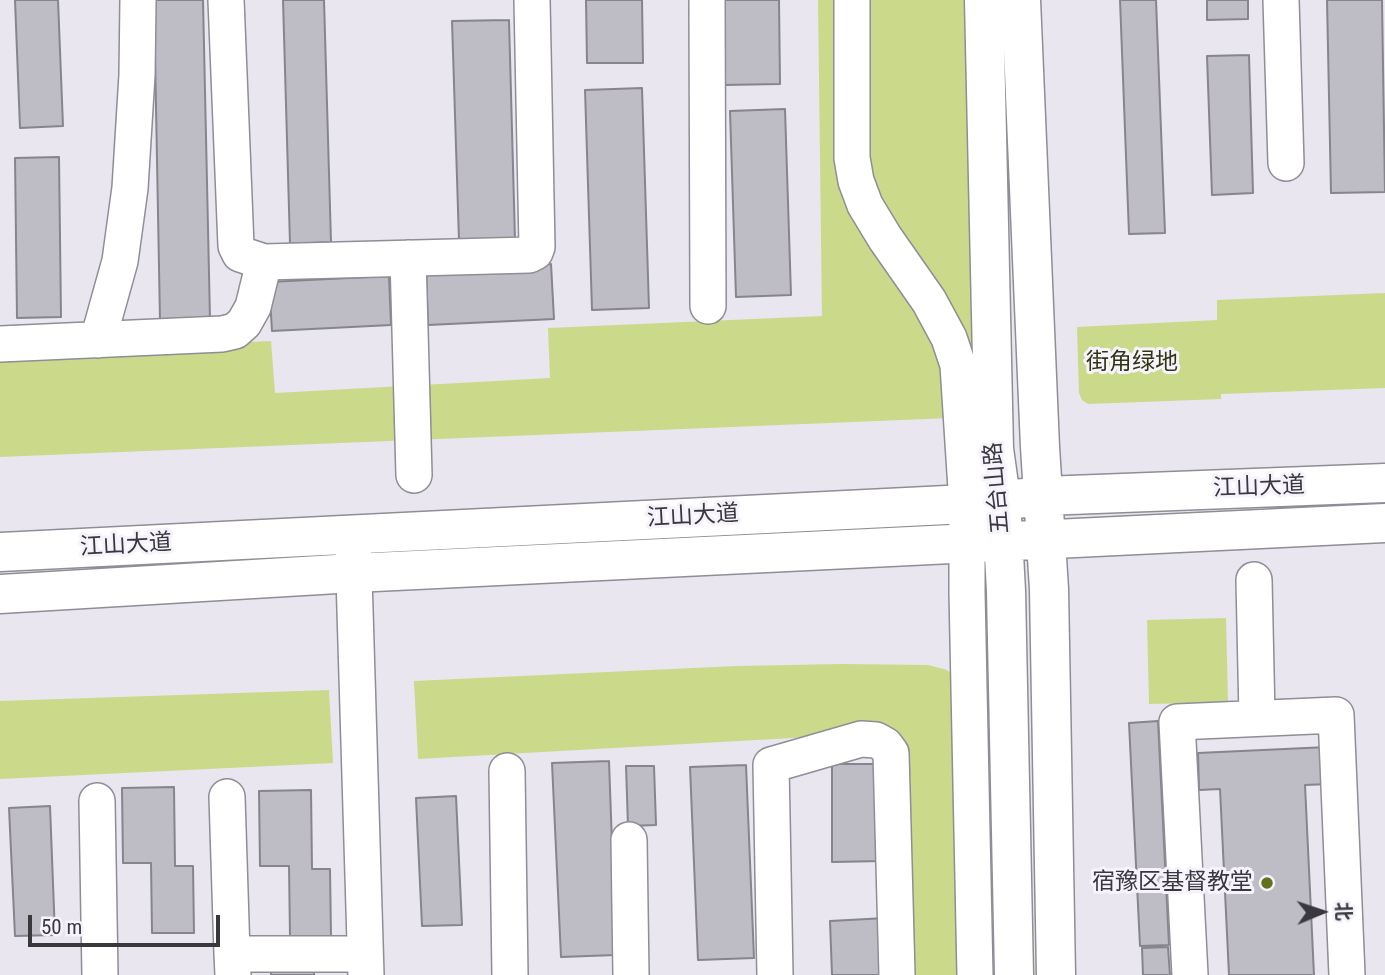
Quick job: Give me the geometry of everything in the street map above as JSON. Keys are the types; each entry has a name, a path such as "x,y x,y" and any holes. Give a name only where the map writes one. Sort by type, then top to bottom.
{"main road":[{"name":"五台山路","path":"984,0 994,449 984,502 985,542 1006,604 1014,975"},
{"name":"五台山路","path":"1021,0 1046,540 1056,975"},
{"name":"江山大道","path":"0,552 984,502 1044,496 1385,483"},
{"name":"江山大道","path":"0,594 354,573 1385,523"}],"lane":[{"path":"98,340 120,261 130,188 137,75 138,0"},
{"path":"226,0 236,246 240,254 264,262 529,255 535,252 532,0"},
{"path":"707,0 708,306"},
{"path":"852,0 852,158 856,181 865,205 929,301 949,338 958,365 984,502"},
{"path":"1281,0 1286,163"},
{"path":"408,258 414,475"},
{"path":"0,344 222,334 235,331 244,323 253,307 264,262"},
{"path":"227,797 232,965 365,965 353,533"},
{"path":"975,975 985,542"},
{"path":"1254,580 1257,718"},
{"path":"1190,975 1177,722 1336,715 1347,975"},
{"path":"775,975 771,765 861,739 876,740 886,745 891,753 897,975"},
{"path":"507,771 510,975"},
{"path":"97,801 100,975"},
{"path":"629,840 631,975"}],"green space":[{"path":"818,0 967,0 975,417 0,457 0,353 271,341 275,393 550,378 548,328 822,316"},
{"name":"街角绿地","path":"1385,293 1385,388 1221,394 1221,399 1088,404 1082,400 1079,393 1077,327 1217,320 1217,300"},
{"path":"1226,618 1228,702 1149,704 1147,620"},
{"path":"928,665 947,670 954,676 965,975 907,975 882,733 418,759 414,681 736,666"},
{"path":"329,690 333,763 0,779 0,701"}],"building":[{"path":"15,0 58,0 63,126 20,128"},
{"path":"154,0 203,0 210,319 160,320"},
{"path":"283,0 324,0 331,242 290,244"},
{"path":"586,0 642,0 643,63 587,63"},
{"path":"723,0 779,0 780,84 724,85"},
{"path":"1120,0 1156,0 1165,233 1129,234"},
{"path":"1207,0 1248,0 1248,19 1207,20"},
{"path":"1327,0 1382,0 1385,192 1331,193"},
{"path":"509,20 515,240 459,241 452,21"},
{"path":"1249,55 1253,193 1212,195 1207,56"},
{"path":"642,88 649,308 592,310 585,90"},
{"path":"785,109 791,295 736,297 730,111"},
{"path":"59,157 61,317 17,318 15,158"},
{"path":"551,264 554,319 428,325 426,269"},
{"path":"389,276 391,325 272,331 269,282"},
{"path":"1158,721 1169,945 1140,946 1129,723"},
{"name":"宿豫区基督教堂","path":"1328,747 1329,784 1305,785 1314,975 1229,975 1220,789 1199,790 1198,753"},
{"path":"609,761 616,955 561,957 552,763"},
{"path":"832,764 883,764 883,861 832,862"},
{"path":"746,765 754,958 698,960 690,767"},
{"path":"626,766 654,766 656,825 628,826"},
{"path":"174,787 175,866 193,866 194,933 152,933 151,863 123,863 122,788"},
{"path":"311,790 312,869 330,869 331,936 290,937 289,866 260,866 259,791"},
{"path":"456,796 462,925 422,926 416,798"},
{"path":"50,806 55,935 15,936 9,808"},
{"path":"886,918 888,975 832,975 830,921"},
{"path":"1168,947 1170,975 1143,975 1142,948"},
{"path":"314,969 314,975 271,975 271,970"}],"place":[{"name":"宿豫区基督教堂","path":"1267,883"}]}
